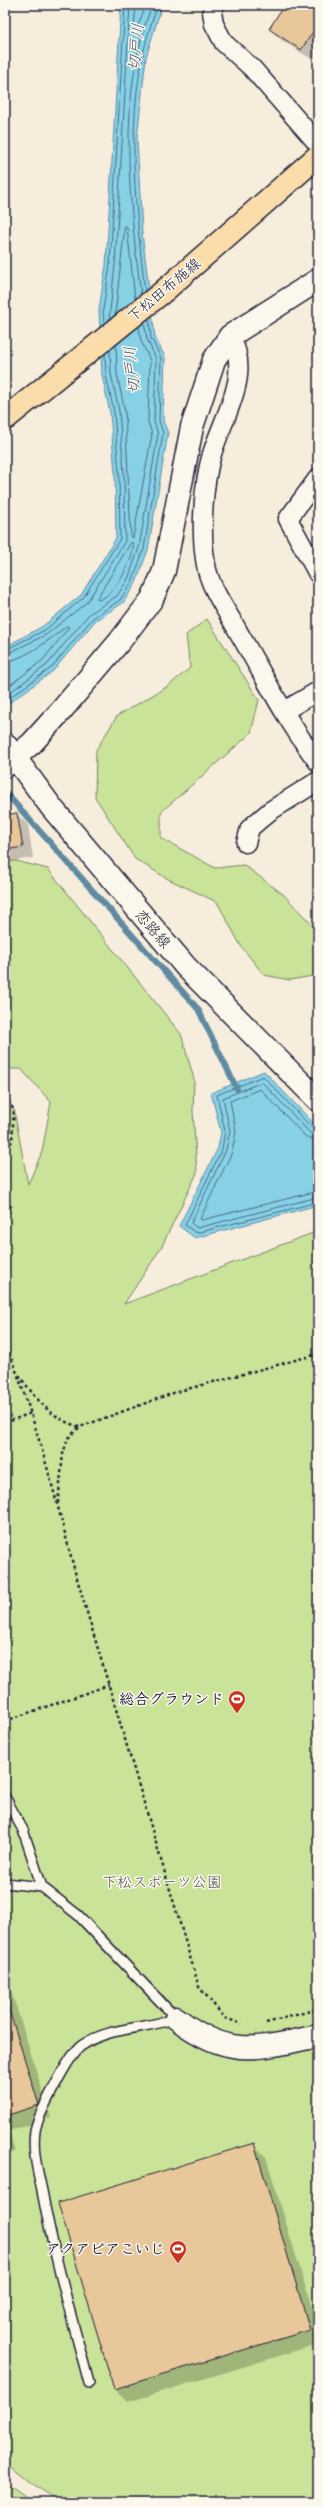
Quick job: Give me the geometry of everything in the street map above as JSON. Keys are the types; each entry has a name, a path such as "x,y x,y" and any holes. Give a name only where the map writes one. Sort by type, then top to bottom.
{"main road":[{"name":"下松田布施線","path":"5,419 164,291 318,156"}],"street":[{"path":"215,5 212,12 214,24 224,43 252,68 318,144"},
{"path":"9,756 60,712 120,641 152,599 164,571 172,537 182,473 192,427 214,360 230,336 318,280"},
{"path":"230,336 237,349 240,365 229,412 212,454 205,488 206,566 217,594 284,711 318,762"},
{"path":"318,478 288,519 318,574"},
{"path":"284,711 318,691"},
{"name":"恋路線","path":"9,756 186,967 318,1100"},
{"path":"246,843 250,828 270,811 318,781"},
{"path":"176,2018 197,2034 239,2048 260,2048 318,2036"}],"lane":[{"path":"5,1797 23,1830 42,1887"},
{"path":"5,1882 42,1887 78,1915 176,2018 161,2024 126,2028 106,2034 80,2047 68,2062 35,2130 34,2149 51,2240 89,2383"}],"path":[{"path":"5,1096 14,1110 12,1141 5,1151"},
{"path":"5,1219 12,1202"},
{"path":"5,1342 17,1371 31,1414 58,1505 75,1572 199,1987 225,2018 249,2026"},
{"path":"58,1505 63,1454 68,1438 80,1427 176,1392 318,1354"},
{"path":"17,1371 40,1404 65,1423 80,1427"},
{"path":"5,1423 31,1414"},
{"path":"5,1721 109,1685"},
{"path":"262,2024 318,2009"}],"green space":[{"path":"207,619 259,700 251,733 161,812 161,838 215,868 244,865 284,895 318,931 318,975 290,980 264,975 241,946 217,902 168,879 135,859 95,797 96,750 117,716 168,686 190,668 186,635"},
{"name":"下松スポーツ公園","path":"16,861 48,869 181,1034 194,1079 193,1111 197,1173 161,1248 124,1304 318,1231 318,2502 61,2502 35,2486 5,2462 5,1096 14,1110 28,1184 42,1152 51,1102 21,1069 5,1069 5,862"},
{"path":"5,2482 34,2502 5,2502"}],"water":[{"name":"切戸川","path":"121,5 162,5 146,57 137,139 142,233 155,337 165,357 163,421 168,433 148,550 136,583 123,603 96,620 53,671 5,706 5,647 43,626 81,595 116,538 115,473 110,413 102,375 99,309 106,265"},
{"path":"264,1071 318,1128 318,1205 195,1238 179,1226 218,1148 221,1132 211,1093"}],"building":[{"path":"284,5 318,5 318,24 301,50 269,29"},
{"path":"17,813 23,847 5,850 5,815"},
{"path":"5,1997 39,2105 5,2116"},
{"path":"254,2143 310,2330 114,2389 58,2203"}],"waterway":[{"path":"5,792 198,1009 237,1089"}],"place":[{"name":"総合グラウンド","path":"237,1714"},
{"name":"アクアピアこいじ","path":"178,2264"}]}
